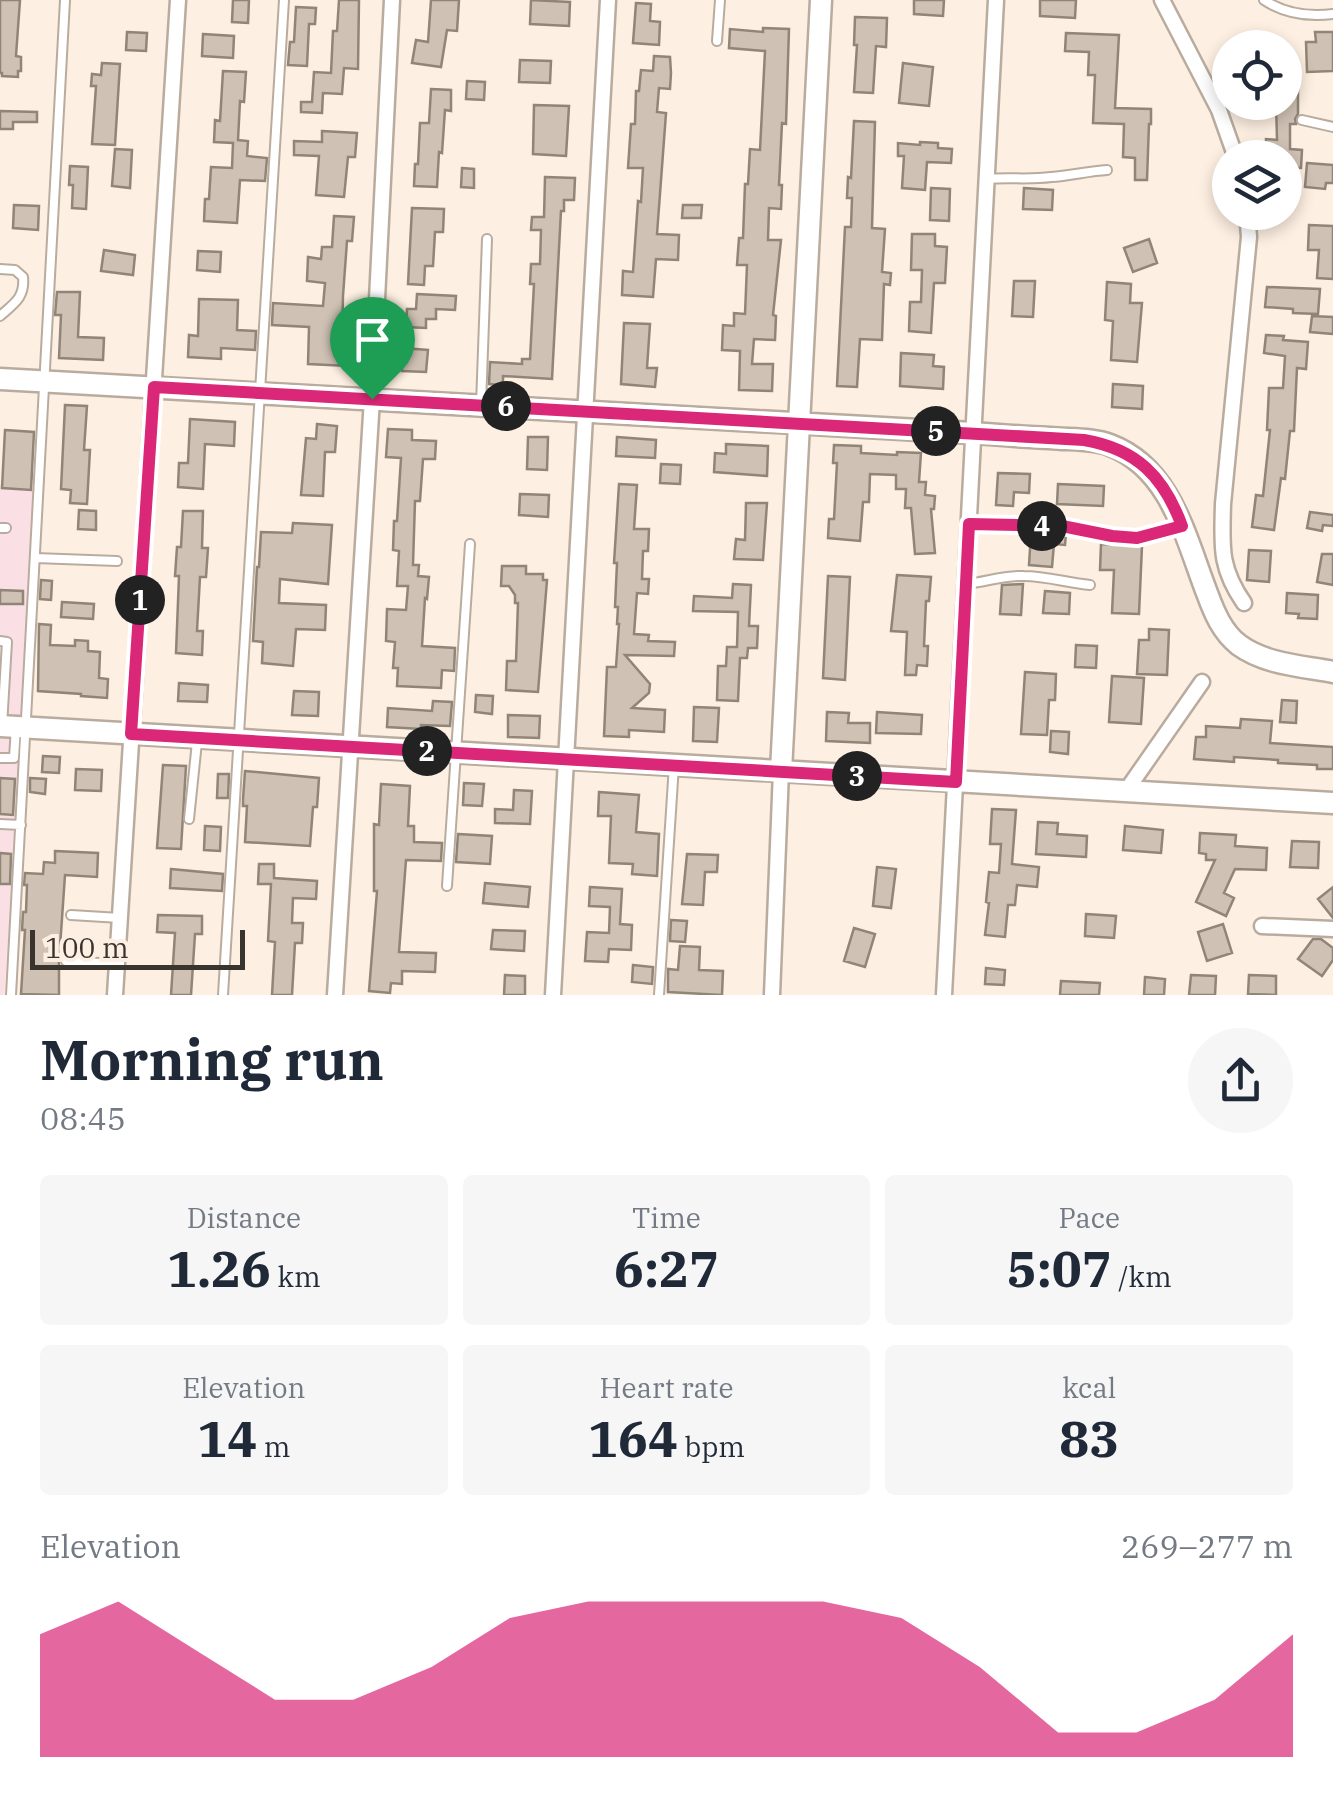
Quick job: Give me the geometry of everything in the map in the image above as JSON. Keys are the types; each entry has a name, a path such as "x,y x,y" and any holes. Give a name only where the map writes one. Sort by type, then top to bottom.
{"street":[{"path":"115,995 178,0"},
{"path":"335,995 392,0"},
{"path":"553,995 608,0"},
{"path":"772,995 821,0"},
{"path":"944,995 996,0"},
{"path":"1162,0 1219,110 1230,140"},
{"path":"1244,602 1230,583 1222,543 1248,230"},
{"path":"0,379 587,410 1108,444 1147,467 1163,487 1212,606 1234,642 1266,659 1333,672"},
{"path":"1126,792 1202,682"},
{"path":"11,726 1333,803"},
{"path":"1262,926 1333,930"}],"lane":[{"path":"11,995 21,825 11,726 36,558 65,0"},
{"path":"223,995 284,0"},
{"path":"717,42 720,0"},
{"path":"1264,0 1298,14 1333,14"},
{"path":"1302,120 1333,127"},
{"path":"987,180 1050,178 1107,170"},
{"path":"481,405 487,238"},
{"path":"0,269 15,270 23,276 24,288 20,299 0,316"},
{"path":"969,524 1062,526 1137,538 1182,526"},
{"path":"447,886 470,544"},
{"path":"36,558 117,562"},
{"path":"966,584 1029,576 1090,585"},
{"path":"0,642 7,642 14,758 0,758"},
{"path":"190,819 198,737"},
{"path":"659,995 674,765"},
{"path":"0,824 21,825"},
{"path":"71,915 120,918"},
{"path":"66,961 117,964"}],"shaded area":[{"path":"0,484 2,489 36,491 4,995 0,995"}],"building":[{"path":"0,0 20,0 18,77 0,73"},
{"path":"233,0 249,0 248,23 232,22"},
{"path":"339,0 359,0 358,69 344,68 342,94 323,93 322,113 301,112 301,102 312,102 314,72 331,73"},
{"path":"431,0 459,0 457,31 447,30 441,67 412,63 416,40 428,42"},
{"path":"531,0 570,2 569,26 530,24"},
{"path":"914,0 944,0 943,16 914,14"},
{"path":"1040,0 1076,0 1075,18 1040,16"},
{"path":"636,3 651,4 650,21 660,22 659,45 633,43"},
{"path":"296,7 316,8 315,24 309,24 307,66 288,65"},
{"path":"855,17 887,18 886,47 876,46 873,93 854,92"},
{"path":"763,28 789,29 786,124 782,123 779,185 781,209 769,208 768,240 781,240 773,315 775,340 754,339 752,364 773,364 772,391 739,390 740,351 722,350 723,325 734,326 734,313 745,314 747,265 737,265 739,238 743,238 750,149 760,150 765,51 729,48 730,29 763,32"},
{"path":"127,32 147,33 146,51 126,50"},
{"path":"1315,32 1333,32 1333,71 1307,72 1306,42 1316,42"},
{"path":"1066,33 1119,35 1115,108 1151,109 1147,180 1135,180 1135,158 1123,157 1124,124 1093,123 1095,75 1088,75 1089,52 1065,51"},
{"path":"203,34 234,36 233,58 202,56"},
{"path":"654,56 670,57 671,73 670,89 659,88 657,112 666,113 657,234 679,235 678,260 656,259 653,297 622,295 623,271 633,272 643,168 628,168 631,124 635,124 641,70 653,71"},
{"path":"520,60 551,61 550,83 519,82"},
{"path":"102,63 120,64 115,145 92,144 96,86 91,86 92,74 101,75"},
{"path":"903,63 933,67 929,106 899,103"},
{"path":"223,71 246,72 238,140 248,141 247,156 267,158 265,181 240,180 237,223 204,221 211,167 232,168 233,143 214,142 215,120 220,121"},
{"path":"467,81 485,82 484,100 466,99"},
{"path":"431,89 451,90 451,111 445,110 437,187 414,186 420,123 429,123"},
{"path":"534,105 569,106 566,156 533,154"},
{"path":"0,111 37,112 37,122 13,122 13,129 0,129"},
{"path":"1276,120 1295,120 1296,124 1290,124 1290,140 1277,140"},
{"path":"854,121 875,122 872,228 885,229 882,272 891,273 890,285 884,284 882,340 860,339 857,387 837,386 845,227 851,227 852,198 847,198"},
{"path":"322,131 357,133 355,157 348,157 344,197 316,195 319,156 294,155 294,141 322,142"},
{"path":"920,142 952,149 951,163 927,162 925,190 902,188 904,156 898,156 898,143"},
{"path":"115,149 132,150 130,188 112,186"},
{"path":"1307,163 1333,165 1333,183 1326,183 1325,189 1305,187"},
{"path":"70,166 88,167 86,209 72,208"},
{"path":"462,168 474,169 474,188 461,187"},
{"path":"545,177 575,178 574,200 564,200 561,211 552,379 503,376 503,385 489,384 490,362 522,364 522,359 530,359 534,284 530,284 531,264 540,264 541,230 531,230 532,217 544,217"},
{"path":"931,188 950,189 949,221 930,220"},
{"path":"1024,188 1053,190 1052,210 1023,209"},
{"path":"14,205 39,206 38,230 13,228"},
{"path":"683,205 702,205 701,218 682,218"},
{"path":"412,208 444,209 443,232 435,232 433,266 425,266 424,285 408,284"},
{"path":"334,216 354,217 352,241 347,241 343,296 342,338 349,338 348,366 308,364 309,327 272,325 273,303 323,306 325,283 307,281 308,257 321,259 322,247 332,247"},
{"path":"1309,225 1333,226 1333,279 1317,278 1319,250 1308,250"},
{"path":"912,234 935,234 935,246 947,247 945,283 934,283 931,333 909,331 910,302 921,302 922,270 911,270"},
{"path":"1149,239 1157,263 1133,272 1124,248"},
{"path":"104,250 135,255 133,275 101,271"},
{"path":"198,251 221,252 220,272 197,270"},
{"path":"1014,281 1035,281 1033,317 1012,316"},
{"path":"1107,282 1131,284 1130,303 1142,303 1137,362 1111,360 1113,321 1105,320"},
{"path":"1267,287 1320,289 1318,314 1265,307"},
{"path":"57,292 80,292 78,337 104,338 103,360 59,358 61,315 55,315"},
{"path":"417,294 456,296 455,310 436,309 436,319 426,319 426,328 406,327 407,309 416,309"},
{"path":"199,299 238,300 237,330 256,331 255,350 221,348 221,359 188,357 189,335 198,336"},
{"path":"1312,316 1333,317 1333,334 1310,332"},
{"path":"624,323 650,324 647,368 657,368 655,387 621,384"},
{"path":"1266,335 1308,342 1306,369 1297,368 1294,431 1290,431 1274,530 1252,527 1256,495 1263,496 1270,430 1269,388 1283,388 1285,356 1264,353"},
{"path":"403,348 428,350 426,372 402,371"},
{"path":"901,353 934,355 933,366 944,367 943,389 900,386"},
{"path":"1113,384 1143,386 1142,409 1112,407"},
{"path":"65,405 87,406 87,504 70,503 71,490 61,489"},
{"path":"190,419 235,422 234,446 205,444 203,489 178,487 179,463 188,463"},
{"path":"317,424 337,426 335,452 325,452 323,496 301,495 306,438 316,439"},
{"path":"388,429 412,430 412,440 436,441 435,459 423,459 420,501 415,501 413,565 419,565 418,576 429,577 422,646 455,648 454,671 442,670 441,688 397,686 398,668 393,668 395,642 386,641 387,609 406,610 408,586 397,586 399,551 393,550 401,458 386,457"},
{"path":"5,430 34,432 31,490 2,488"},
{"path":"528,437 548,437 547,470 527,469"},
{"path":"617,437 656,440 655,458 616,456"},
{"path":"726,444 768,446 767,476 714,472 715,453 726,454"},
{"path":"834,445 861,446 861,453 921,453 919,482 926,482 925,495 935,496 931,509 935,553 915,554 911,508 905,508 906,489 896,489 896,475 870,474 869,502 863,502 860,541 828,538 829,519 834,519"},
{"path":"661,464 681,465 680,484 660,483"},
{"path":"998,473 1030,474 1029,493 1014,492 1013,506 996,505"},
{"path":"619,484 637,485 634,529 649,529 642,579 649,579 648,594 637,593 634,634 649,635 648,641 675,642 674,656 625,655 650,684 649,693 632,708 665,710 664,732 629,730 629,737 604,736 607,667 616,667 619,624 614,563"},
{"path":"1058,484 1104,486 1103,506 1057,504"},
{"path":"520,494 549,495 548,517 519,515"},
{"path":"746,503 767,503 763,560 734,559 736,539 745,540"},
{"path":"79,510 96,511 96,530 78,529"},
{"path":"183,511 203,511 202,548 208,548 206,577 200,577 197,631 203,631 202,655 176,653 179,576 175,576"},
{"path":"1310,512 1333,515 1333,526 1323,525 1322,531 1307,528"},
{"path":"293,523 332,525 328,584 280,579 279,603 326,605 325,630 296,629 293,666 262,663 263,642 253,641 261,532 292,533"},
{"path":"1031,533 1066,534 1065,545 1054,544 1052,567 1029,565"},
{"path":"1101,544 1142,546 1139,614 1112,613 1114,570 1100,570"},
{"path":"1249,550 1271,551 1269,582 1247,580"},
{"path":"1322,554 1333,554 1333,585 1317,582"},
{"path":"502,566 526,566 526,574 543,574 543,580 547,580 538,692 506,690 507,661 516,661 518,603 509,586 501,586"},
{"path":"897,575 931,577 926,601 927,666 917,665 916,675 905,675 907,632 891,631"},
{"path":"828,576 850,577 845,680 823,678"},
{"path":"41,580 52,581 51,600 40,599"},
{"path":"733,584 751,585 749,626 758,626 757,648 748,648 747,658 740,658 738,701 717,700 718,666 726,666 727,647 737,647 738,612 693,611 694,596 732,598"},
{"path":"1023,584 1021,615 1000,614 1002,585"},
{"path":"0,590 23,591 23,604 0,604"},
{"path":"1045,591 1070,593 1069,614 1043,613"},
{"path":"1287,593 1318,595 1317,619 1286,613"},
{"path":"62,602 94,604 93,619 61,617"},
{"path":"39,624 51,625 50,645 75,646 75,640 88,641 88,651 100,652 99,678 108,679 107,698 38,691"},
{"path":"1149,629 1169,630 1167,675 1137,674 1139,640 1149,640"},
{"path":"1076,645 1097,646 1096,668 1075,667"},
{"path":"1025,672 1056,674 1055,700 1049,700 1047,735 1021,734"},
{"path":"1112,676 1144,678 1141,724 1109,722"},
{"path":"179,683 208,685 207,702 178,701"},
{"path":"294,691 319,692 318,716 292,715"},
{"path":"476,695 493,696 492,714 475,712"},
{"path":"1282,700 1297,701 1296,723 1280,722"},
{"path":"433,701 452,702 450,726 387,727 388,708 432,711"},
{"path":"694,707 719,708 717,742 693,741"},
{"path":"827,712 849,713 848,723 870,723 870,743 826,741"},
{"path":"877,712 922,715 921,734 876,733"},
{"path":"508,715 540,716 539,738 508,737"},
{"path":"1241,719 1272,721 1270,743 1333,747 1333,769 1278,760 1194,759 1196,737 1206,737 1206,726 1240,728"},
{"path":"1051,731 1069,732 1068,754 1050,752"},
{"path":"43,756 60,757 59,773 42,772"},
{"path":"163,765 186,766 181,849 157,848"},
{"path":"76,769 102,770 101,791 75,790"},
{"path":"245,771 319,778 310,846 245,842"},
{"path":"218,774 229,774 228,798 217,798"},
{"path":"0,778 15,779 13,815 0,814"},
{"path":"30,778 46,779 45,794 30,792"},
{"path":"464,783 484,784 482,806 463,805"},
{"path":"381,784 410,786 408,826 414,826 414,842 442,843 441,861 406,860 399,952 436,953 435,972 402,971 402,984 391,983 390,993 369,991 377,891 374,824 379,825"},
{"path":"514,790 532,791 530,824 495,823 495,809 513,810"},
{"path":"599,792 639,795 636,832 659,834 657,876 632,874 633,864 609,863 611,816 598,816"},
{"path":"992,809 1016,810 1012,864 1039,867 1037,887 1017,885 1015,905 1008,905 1005,937 985,935 989,872 999,873 1001,844 990,844"},
{"path":"1038,822 1058,823 1057,834 1087,836 1086,857 1036,854"},
{"path":"205,826 221,827 220,851 204,850"},
{"path":"1125,826 1163,830 1161,853 1123,850"},
{"path":"1200,833 1236,835 1235,846 1267,848 1266,870 1235,869 1224,893 1234,898 1226,916 1196,902 1215,860 1206,860 1206,854 1199,853"},
{"path":"458,834 492,836 490,864 456,862"},
{"path":"1292,841 1319,842 1318,868 1290,867"},
{"path":"55,851 98,853 97,877 65,875 59,995 21,994 25,873 43,874 44,862 55,863"},
{"path":"0,853 11,854 10,884 0,884"},
{"path":"687,854 718,855 717,872 705,872 703,905 682,904"},
{"path":"259,864 274,864 274,878 317,881 316,899 293,898 292,923 303,923 302,943 295,943 292,995 272,995 275,942 268,941 271,884 258,884"},
{"path":"877,867 896,869 891,908 873,906"},
{"path":"171,869 223,874 222,891 170,888"},
{"path":"485,883 530,887 528,907 483,903"},
{"path":"590,887 622,889 620,924 632,925 631,950 609,949 608,962 585,961 587,932 609,933 610,907 589,906"},
{"path":"1333,887 1333,918 1318,899"},
{"path":"1086,914 1116,916 1114,938 1085,936"},
{"path":"158,915 202,916 202,934 195,934 191,995 171,995 175,933 157,932"},
{"path":"671,920 687,921 685,942 670,941"},
{"path":"1223,924 1232,953 1207,961 1198,932"},
{"path":"854,928 875,934 865,967 844,961"},
{"path":"493,930 525,931 524,951 491,949"},
{"path":"1313,939 1321,939 1333,948 1333,960 1322,976 1298,959"},
{"path":"680,946 700,947 699,970 723,971 722,995 668,992 668,969 678,970"},
{"path":"633,965 653,967 652,984 632,982"},
{"path":"986,968 1005,970 1004,985 985,984"},
{"path":"505,975 525,976 525,995 504,995"},
{"path":"1191,975 1216,976 1215,995 1189,995"},
{"path":"1249,975 1276,976 1276,995 1248,994"},
{"path":"1145,977 1165,979 1164,995 1144,995"},
{"path":"1061,981 1100,983 1099,995 1060,995"}],"route":[{"path":"154,387 372,399 1084,440 1108,444 1147,467 1163,487 1182,526 1137,538 1062,526 969,524 956,782 131,734 154,387"}]}
